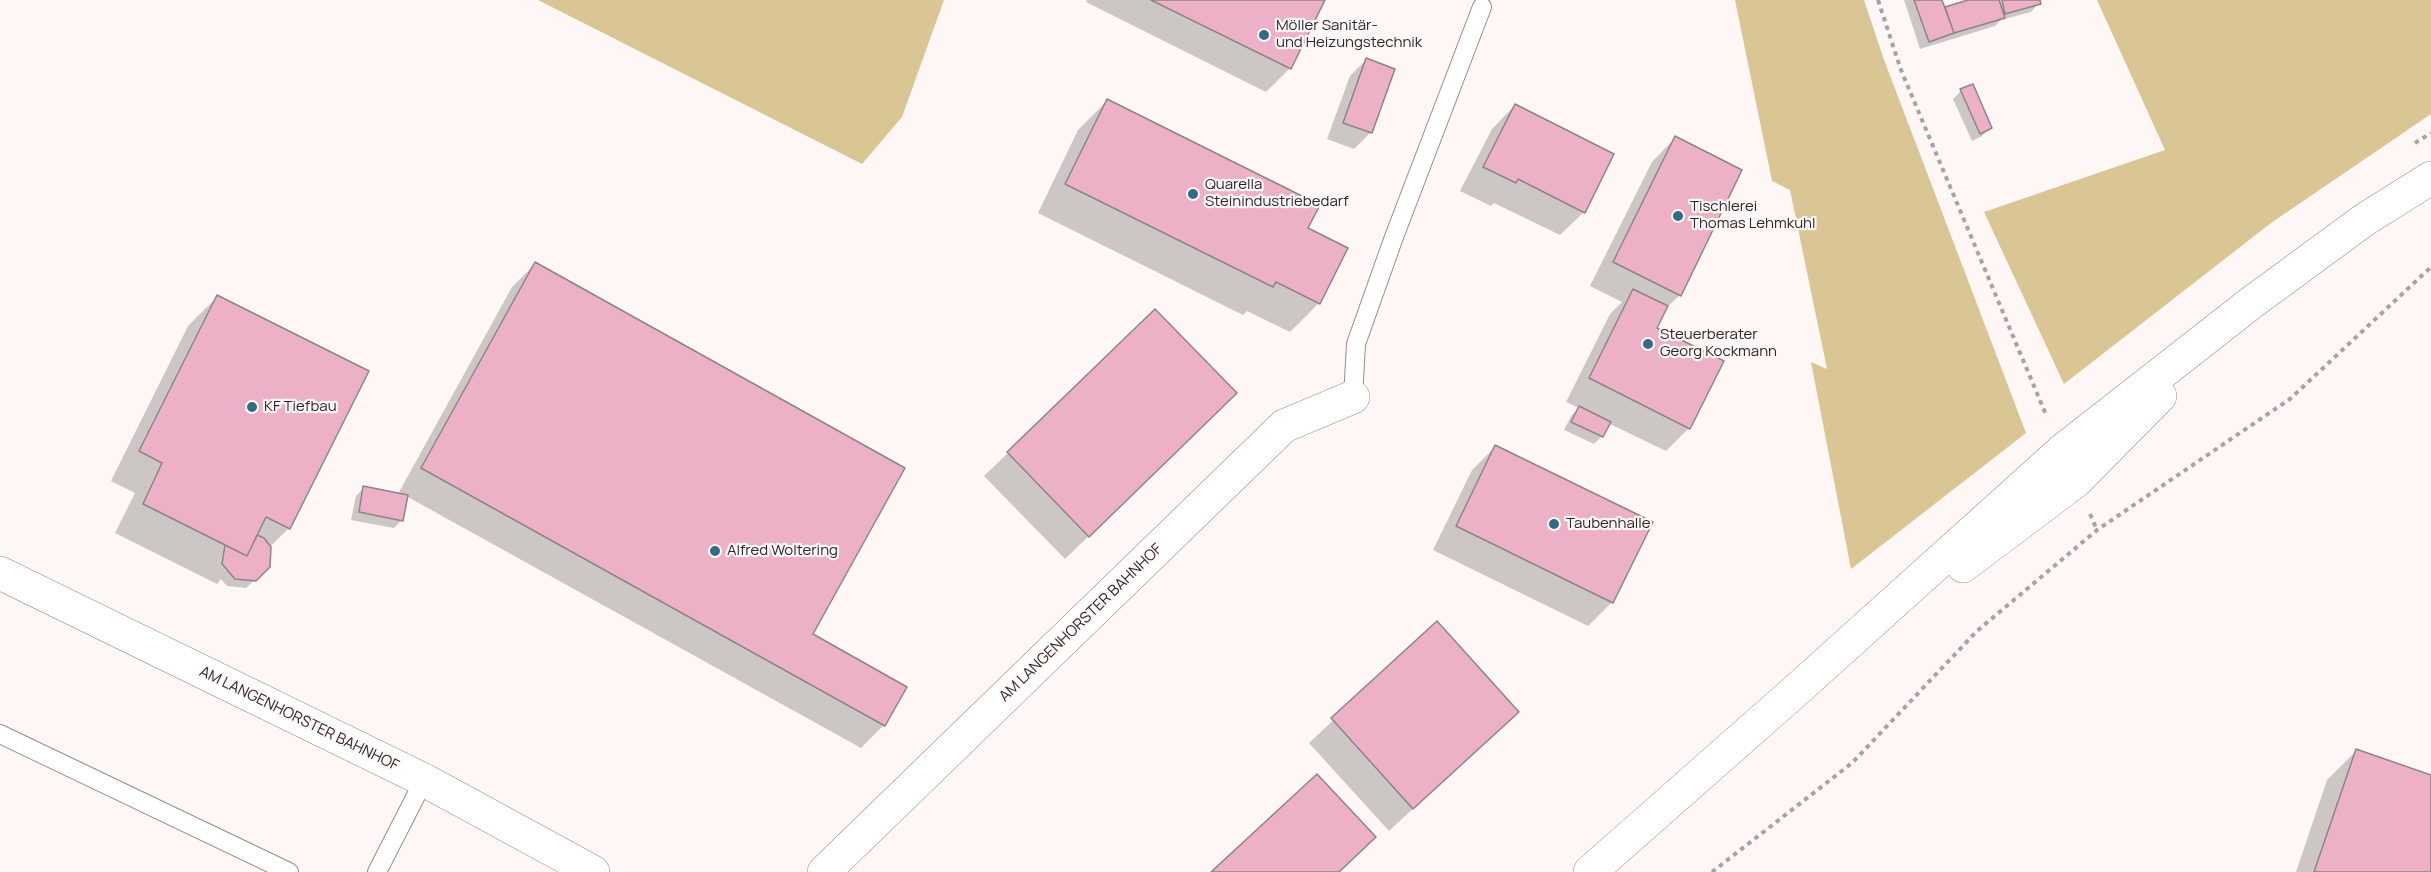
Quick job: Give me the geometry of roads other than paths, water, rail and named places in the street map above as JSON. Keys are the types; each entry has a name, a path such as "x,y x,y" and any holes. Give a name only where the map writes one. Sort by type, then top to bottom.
{"street":[{"path":"1590,872 2063,450 2252,303 2364,220 2431,178"},
{"path":"1801,686 2076,481 2252,303"},
{"name":"AM LANGENHORSTER BAHNHOF","path":"824,872 1284,426 1353,397"},
{"name":"AM LANGENHORSTER BAHNHOF","path":"0,573 424,780 593,872"}],"lane":[{"path":"1353,397 1356,344 1394,237 1482,7"},
{"path":"0,734 289,872"},
{"path":"377,872 424,780"}],"place":[{"name":"Möller Sanitär- und Heizungstechnik","path":"1264,35"},
{"name":"Quarella Steinindustriebedarf","path":"1193,194"},
{"name":"Tischlerei Thomas Lehmkuhl","path":"1678,216"},
{"name":"Steuerberater Georg Kockmann","path":"1648,344"},
{"name":"KF Tiefbau","path":"252,407"},
{"name":"Taubenhalle","path":"1554,524"},
{"name":"Alfred Woltering","path":"715,551"}]}
